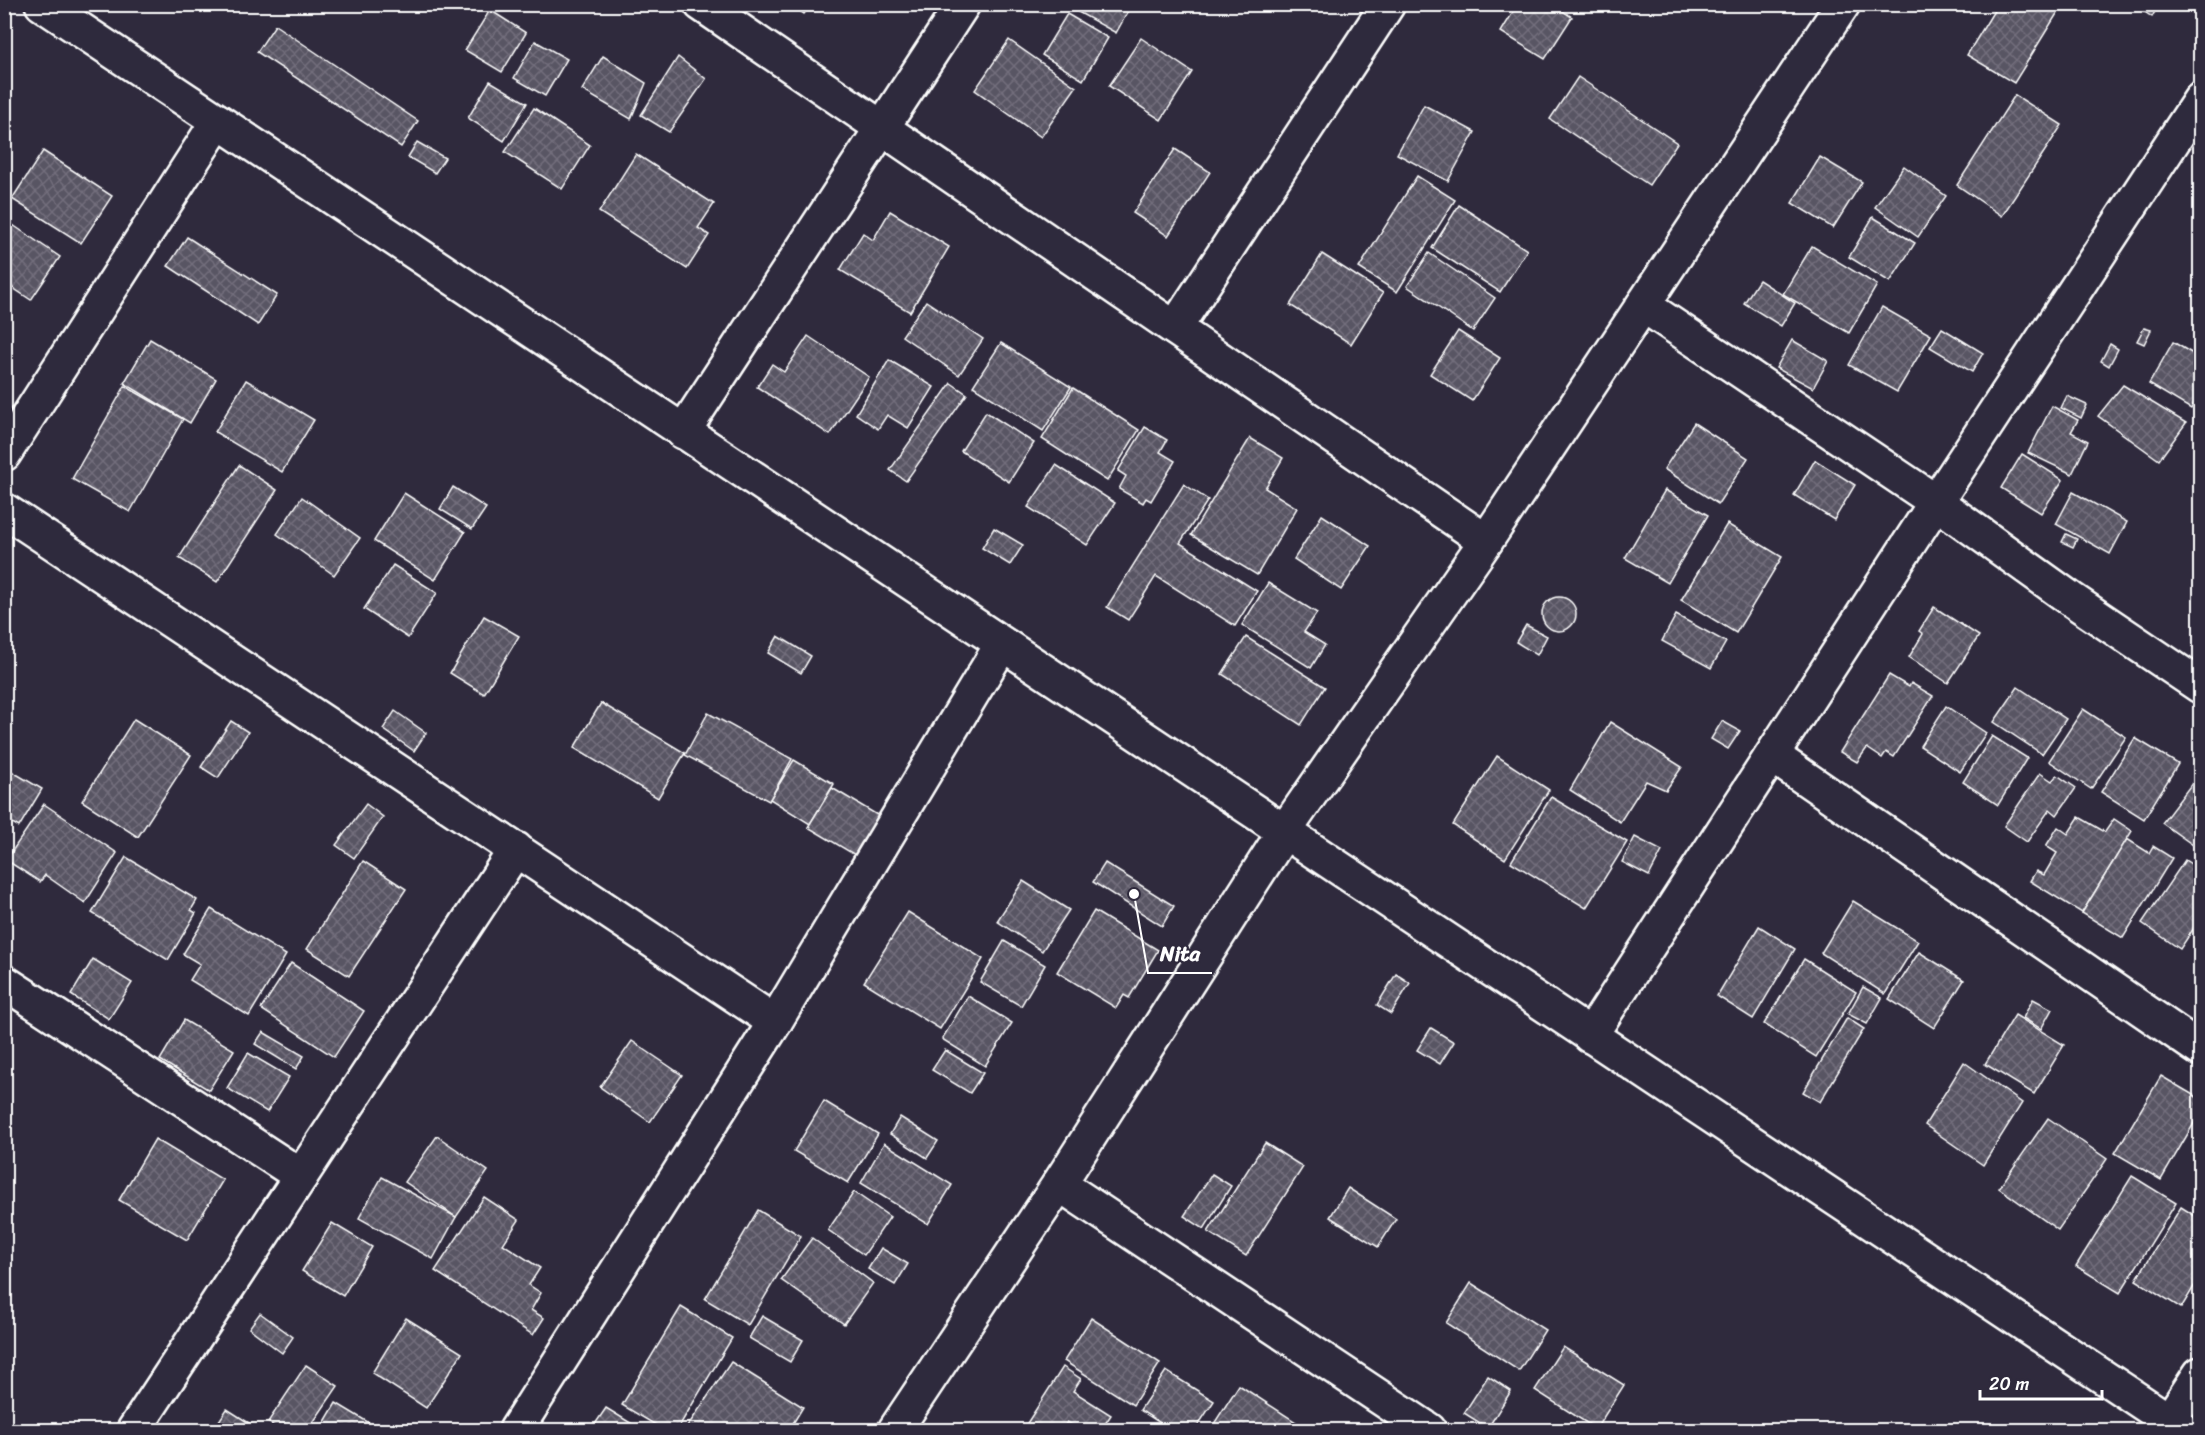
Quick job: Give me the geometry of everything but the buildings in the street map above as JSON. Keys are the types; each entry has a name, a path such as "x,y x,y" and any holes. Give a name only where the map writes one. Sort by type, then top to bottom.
{"street":[{"path":"42,4 2176,1426 2200,1374"},
{"path":"701,4 1486,541"},
{"path":"683,432 963,4"},
{"path":"1175,328 1388,4"},
{"path":"898,1429 1059,1184 1284,832 1486,541 1841,5"},
{"path":"1590,1036 2200,100"},
{"path":"4,454 218,121"},
{"path":"1642,305 1936,502 2071,599 2200,686"},
{"path":"4,510 775,1022"},
{"path":"516,1431 775,1022 1002,644"},
{"path":"1773,756 2200,1049"},
{"path":"134,1431 516,849"},
{"path":"4,982 301,1176"},
{"path":"1059,1184 1429,1431"}],"place":[{"name":"Nita","path":"1134,894"}]}
